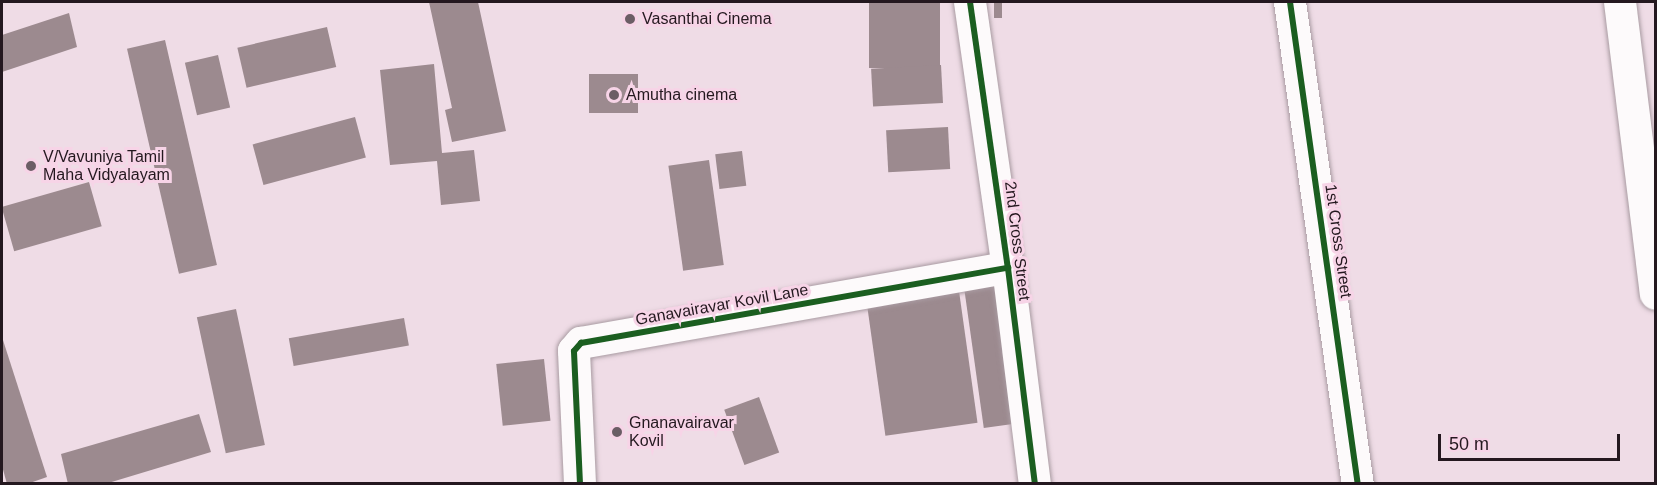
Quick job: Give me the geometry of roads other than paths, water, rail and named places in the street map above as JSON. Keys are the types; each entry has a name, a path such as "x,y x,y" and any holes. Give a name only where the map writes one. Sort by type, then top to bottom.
{"street":[{"name":"2nd Cross Street","path":"970,2 1008,268 1012,317 1035,483"},
{"name":"1st Cross Street","path":"1290,2 1358,483"},
{"path":"1620,2 1656,294"},
{"name":"Ganavairavar Kovil Lane","path":"579,483 574,351 581,343 1008,268"}],"place":[{"name":"Vasanthai Cinema","path":"630,19"},
{"name":"Amutha cinema","path":"614,95"},
{"name":"V/Vavuniya Tamil Maha Vidyalayam","path":"31,166"},
{"name":"Gnanavairavar Kovil","path":"617,432"}]}
